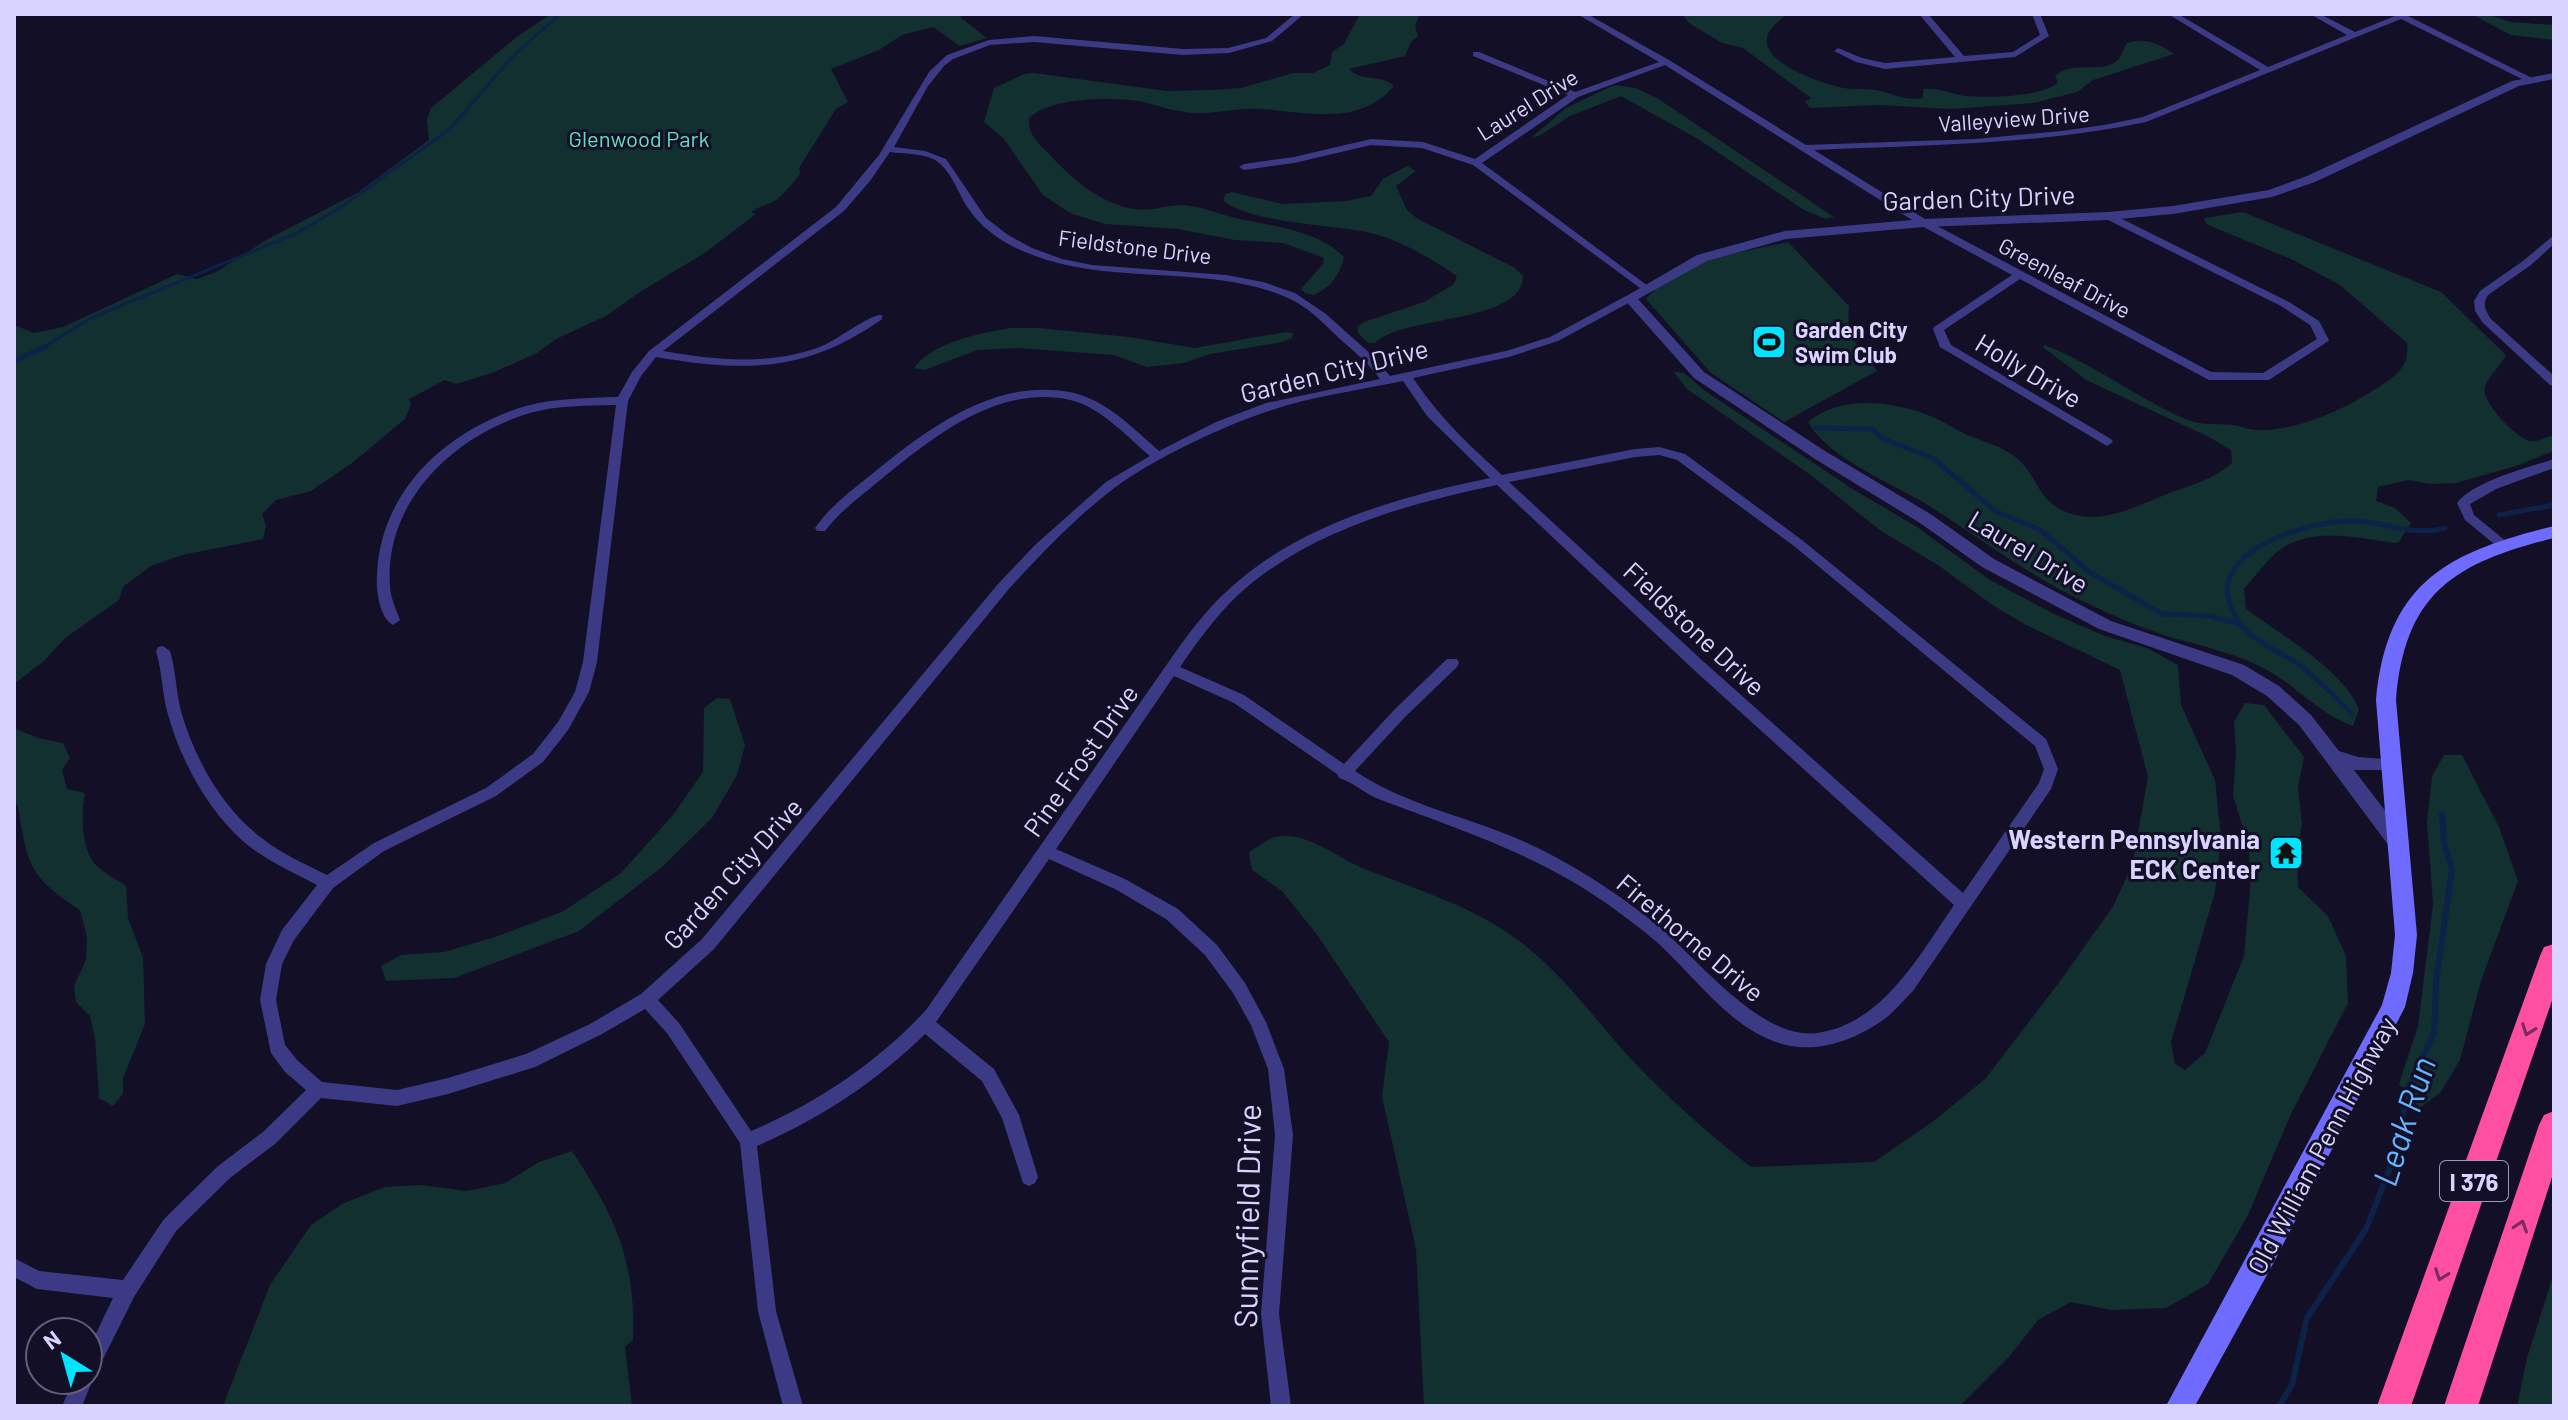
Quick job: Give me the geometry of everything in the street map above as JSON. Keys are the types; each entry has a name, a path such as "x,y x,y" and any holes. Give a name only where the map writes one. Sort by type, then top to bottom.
{"highway":[{"name":"I 376","path":"2394,1406 2554,956"},
{"name":"I 376","path":"2461,1406 2554,1125"}],"main road":[{"name":"Old William Penn Highway","path":"2180,1406 2272,1240 2393,1007 2402,973 2406,935 2396,840 2386,674 2398,628 2422,595 2443,575 2503,545 2554,532"}],"street":[{"path":"104,1338 127,1290 170,1225 224,1172 269,1138 318,1090 291,1066 277,1048 268,1000 274,964 288,935 328,883 379,847 491,792 538,758 563,726 582,692 590,662 622,401 653,353 840,209 856,193 888,149 936,69 950,57 972,47 1026,37 1209,51 1256,43 1278,34 1300,14"},
{"name":"Greenleaf Drive","path":"1581,14 1666,62 1924,223 2209,376 2265,377 2323,340 2315,323 2285,304 2108,216"},
{"path":"1923,14 1962,59"},
{"path":"1838,51 1885,66 2015,54 2045,36 2036,14"},
{"path":"2172,14 2265,69"},
{"path":"2314,14 2352,34"},
{"path":"2398,15 2529,79"},
{"name":"Valleyview Drive","path":"1802,148 2059,135 2105,129 2146,119 2398,15"},
{"path":"1476,54 1575,95"},
{"name":"Laurel Drive","path":"1666,62 1575,95 1476,163 1637,293 1699,375 1793,438 1926,519 1988,563 2045,594 2105,625 2215,661 2255,680 2289,703 2396,840"},
{"name":"Garden City Drive","path":"318,1090 397,1098 448,1086 529,1061 596,1029 647,999 708,944 1003,587 1039,548 1110,485 1158,456 1220,425 1270,406 1509,354 1554,339 1702,258 1785,235 1924,223 2108,216 2216,204 2292,187 2529,79 2554,76"},
{"path":"1244,167 1294,160 1371,142 1423,145 1476,163"},
{"name":"Fieldstone Drive","path":"888,149 937,158 947,167 971,207 989,226 1018,245 1052,259 1083,266 1220,279 1292,296 1310,307 1377,366 1386,379"},
{"path":"2554,238 2527,263 2484,293 2479,301 2480,311 2487,321 2554,382"},
{"name":"Holly Drive","path":"2019,275 1938,329 1946,347 2107,442"},
{"path":"653,353 712,364 776,361 810,355 840,344 878,317"},
{"name":"Fieldstone Drive","path":"1405,375 1431,413 1501,482 1964,904"},
{"path":"821,528 833,512 956,418 984,404 1017,394 1045,393 1073,397 1100,409 1158,456"},
{"path":"393,620 383,586 384,550 395,513 421,476 452,447 493,422 529,409 622,401"},
{"name":"Firethorne Drive","path":"1171,669 1239,699 1373,791 1507,841 1566,870 1611,898 1663,938 1740,1012 1769,1031 1789,1038 1815,1041 1843,1033 1881,1012 1907,986 2046,785 2051,769 2041,743 1798,543 1681,457 1659,451 1635,453 1501,482"},
{"path":"2503,545 2469,517 2463,503 2467,497 2482,490 2554,463"},
{"name":"Pine Frost Drive","path":"748,1141 789,1124 852,1087 925,1023 1171,669 1216,608 1250,577 1312,538 1345,522 1396,505 1501,482"},
{"path":"163,651 169,667 174,710 193,759 215,797 240,830 328,883"},
{"path":"1344,774 1400,713 1452,663"},
{"path":"2332,756 2358,764 2391,765"},
{"name":"Sunnyfield Drive","path":"1046,851 1120,884 1172,914 1211,950 1239,988 1258,1022 1276,1069 1284,1135 1270,1314 1281,1406"},
{"path":"647,999 673,1028 748,1141 767,1311 793,1406"},
{"path":"925,1023 988,1075 1010,1115 1029,1177"},
{"path":"14,1267 37,1280 127,1290"}],"green space":[{"name":"Glenwood Park","path":"551,14 969,14 960,17 987,38 960,46 933,27 902,35 879,50 831,69 848,102 836,109 799,168 800,174 776,200 751,212 756,214 706,252 606,316 492,373 456,384 445,380 409,399 411,404 405,419 352,463 311,491 276,500 262,514 266,526 263,539 182,555 151,566 123,587 119,600 65,638 44,661 14,684 14,325 34,333 63,327 177,274 197,279 216,272 268,239 357,193 429,140 427,120 431,108 518,36"},
{"path":"1360,14 1420,14 1415,26 1418,36 1411,42 1405,56 1349,69 1394,86 1365,107 1332,114 1253,109 1194,113 1134,101 1102,99 1052,106 1029,118 1032,134 1041,146 1077,181 1109,201 1140,210 1177,205 1196,207 1293,230 1321,240 1344,257 1334,280 1314,295 1301,289 1323,264 1324,258 1283,243 1235,240 1178,229 1105,224 1070,213 1043,195 1004,139 984,122 994,88 1024,74 1167,91 1241,88 1293,73 1313,73 1330,65 1332,52 1344,44"},
{"path":"1682,14 1786,14 1767,38 1768,47 1784,64 1796,72 1835,86 1875,90 1909,98 1923,98 1923,89 1975,97 2041,91 2058,82 2055,76 2062,71 2112,64 2127,43 2134,41 2152,42 2174,54 2093,80 2077,92 2034,103 1951,109 1879,105 1810,108 1805,102 1811,98 1743,48 1722,43 1689,23"},
{"path":"2471,14 2486,14 2511,22 2554,25 2554,40 2511,35"},
{"path":"1614,85 1636,88 1657,98 1834,217 1826,219 1804,210 1698,139 1621,96 1570,116 1539,136 1532,137 1566,108"},
{"path":"1407,166 1416,171 1396,186 1407,210 1418,219 1515,268 1523,276 1518,292 1504,303 1483,311 1410,327 1375,343 1368,343 1358,333 1357,327 1424,302 1454,284 1457,276 1387,238 1362,231 1269,218 1234,207 1223,200 1226,194 1232,192 1283,204 1346,201 1371,196 1383,179"},
{"path":"2243,212 2441,292 2506,355 2485,386 2493,409 2508,426 2530,441 2554,435 2554,451 2516,466 2456,483 2429,484 2408,480 2378,487 2376,501 2395,508 2411,523 2398,543 2336,536 2305,538 2277,552 2244,589 2246,609 2309,654 2351,694 2359,709 2353,726 2330,715 2255,664 2140,627 2049,584 1931,507 1846,459 1817,435 1808,422 1837,407 1853,404 1887,404 1920,412 2006,451 2026,468 2050,503 2086,517 2127,510 2209,478 2232,463 2231,450 2086,380 2043,347 2045,345 2081,362 2185,419 2254,430 2285,428 2331,413 2371,392 2398,373 2405,360 2407,343 2340,285 2293,260 2206,224 2204,218"},
{"name":"Garden City Swim Club","path":"1788,242 1849,306 1848,332 1877,371 1784,422 1711,373 1646,299 1660,286 1693,266"},
{"path":"1011,328 1129,337 1195,348 1293,333 1292,338 1282,342 1210,354 1184,363 1147,367 1114,355 1017,348 977,350 925,370 914,368 922,359 945,345"},
{"path":"1673,371 1684,373 1704,390 1851,488 1917,527 1990,580 2056,615 2105,636 2147,648 2178,665 2181,705 2215,780 2221,837 2215,892 2171,1042 2175,1064 2185,1070 2205,1053 2244,956 2250,890 2249,848 2233,795 2236,753 2234,722 2245,703 2264,705 2304,757 2298,788 2302,824 2297,856 2298,887 2328,916 2346,956 2348,1003 2291,1114 2248,1215 2208,1284 2166,1308 2111,1310 2071,1302 2038,1320 2009,1357 1960,1406 1424,1406 1416,1249 1382,1096 1389,1042 1318,936 1282,891 1252,870 1249,852 1270,839 1292,836 1316,844 1360,867 1453,903 1505,931 1542,960 1574,992 1647,1075 1751,1167 1874,1162 1935,1120 1985,1079 2114,905 2132,865 2148,777 2120,670 2026,625 1938,565 1881,531 1812,476 1687,389"},
{"path":"717,698 730,699 745,745 737,775 712,818 662,867 579,931 454,978 386,981 381,966 401,955 444,952 495,937 562,912 621,873 673,815 703,772 704,708"},
{"path":"14,728 38,738 63,743 70,758 62,770 67,789 85,793 83,829 90,856 101,869 126,886 128,918 143,957 145,1024 123,1078 123,1094 113,1106 99,1098 95,1039 90,1016 76,1002 74,986 86,960 87,937 80,910 40,878 24,842 18,806 14,801"},
{"path":"2444,755 2462,755 2499,827 2518,881 2481,981 2460,1060 2441,1092 2420,1108 2399,1084 2418,1026 2433,904 2427,822 2432,776"},
{"path":"572,1151 611,1218 626,1262 633,1312 633,1340 625,1347 632,1406 223,1406 270,1285 311,1225 344,1203 385,1187 421,1185 467,1191 505,1183 539,1162"},
{"path":"2554,1273 2554,1406 2517,1406 2527,1358"}],"waterway":[{"path":"42,348 91,318 295,234 337,210 450,129 512,57 560,14"},
{"path":"14,361 42,348"},
{"path":"1816,428 1873,429 1881,438 1933,458 1995,511 2040,530 2091,573 2162,614 2210,616 2240,624"},
{"name":"Leak Run","path":"2499,515 2554,505"},
{"name":"Leak Run","path":"2352,714 2305,670 2244,628 2228,599 2229,579 2239,563 2256,549 2276,538 2322,524 2355,521 2419,531 2445,528"},
{"name":"Leak Run","path":"2279,1406 2292,1385 2307,1318 2366,1229 2396,1153 2408,1088 2434,1033 2436,982 2452,869 2444,843 2442,814"}],"place":[{"name":"Garden City Swim Club","path":"1769,342"},
{"name":"Western Pennsylvania ECK Center","path":"2286,853"}]}
